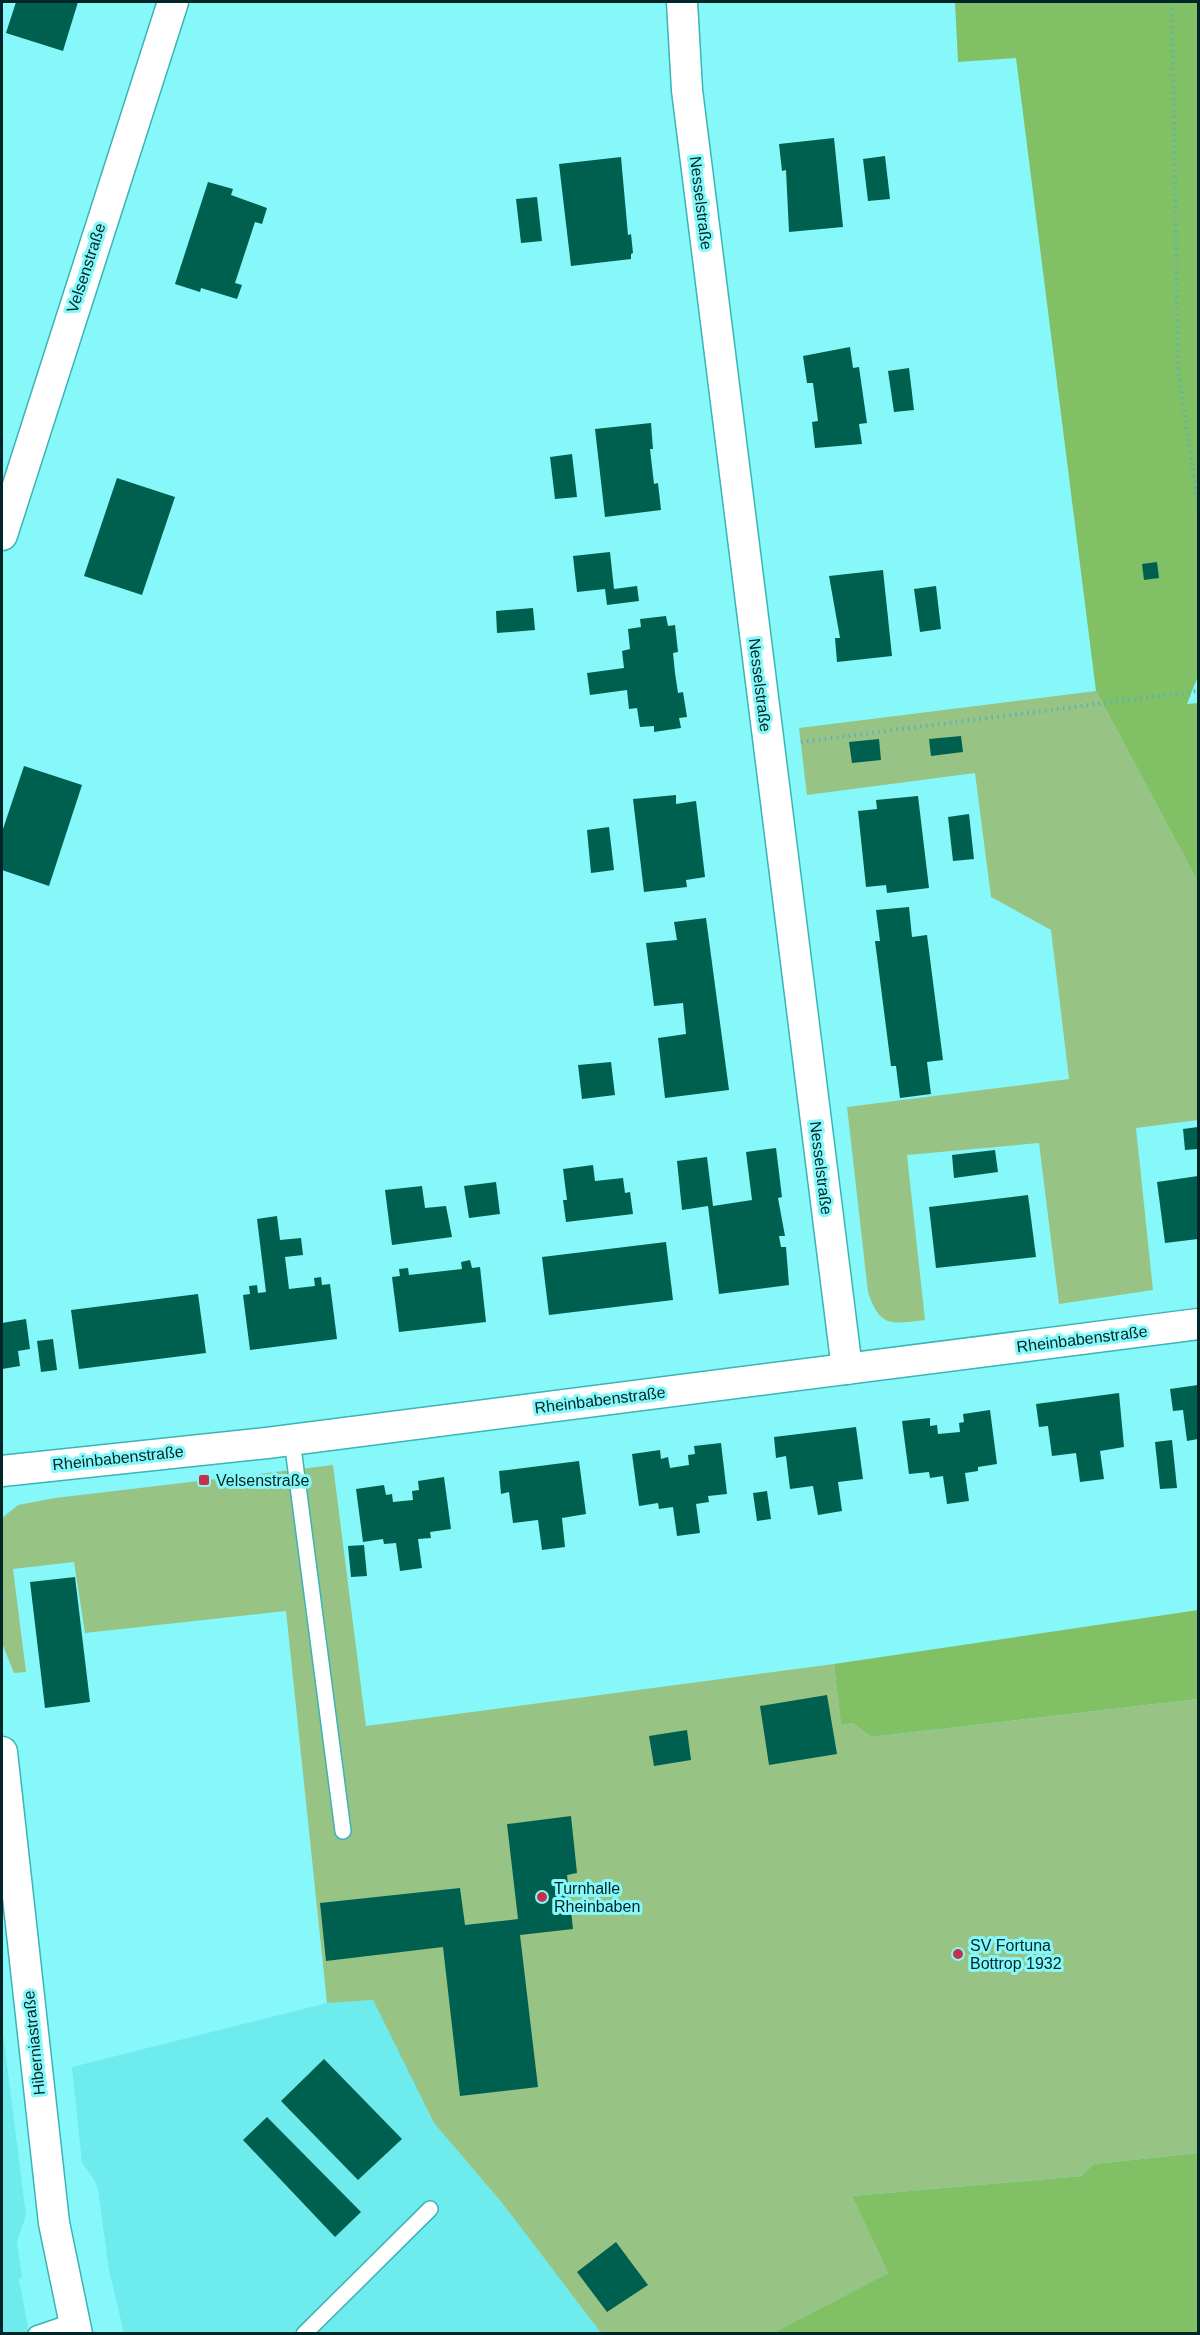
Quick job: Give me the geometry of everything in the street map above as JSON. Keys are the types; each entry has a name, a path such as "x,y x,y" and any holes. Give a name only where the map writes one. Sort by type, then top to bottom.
{"street":[{"name":"Velsenstraße","path":"2,536 172,2"},
{"name":"Nesselstraße","path":"682,2 687,90 847,1369"},
{"name":"Rheinbabenstraße","path":"2,1471 292,1440 1198,1324"},
{"name":"Hiberniastraße","path":"2,1752 54,2223 75,2327"}],"lane":[{"path":"292,1440 343,1831"},
{"path":"304,2334 430,2209"},
{"path":"36,2334 75,2327"}],"path":[{"path":"1172,2 1178,368 1198,507"},
{"path":"768,746 1198,691"}],"shaded area":[{"path":"373,2000 434,2123 503,2204 601,2333 124,2333 109,2270 98,2189 94,2179 82,2163 72,2067 327,2003"},
{"path":"2,2025 26,2215 17,2242 22,2277 19,2280 29,2333 2,2333"}],"green space":[{"path":"955,2 1198,2 1198,676 1187,704 1198,703 1198,882 1096,691 1016,58 958,62"},
{"path":"1096,691 1198,882 1198,1120 1136,1128 1153,1290 1059,1304 1039,1143 907,1155 925,1320 888,1321 877,1312 868,1292 847,1107 1069,1079 1051,930 991,897 975,773 807,795 799,728"},
{"path":"333,1465 366,1726 834,1664 841,1725 853,1723 871,1737 1198,1699 1198,2153 1094,2164 1081,2176 852,2196 888,2273 773,2333 601,2333 503,2204 434,2123 373,2000 327,2003 286,1611 85,1633 74,1562 13,1569 26,1672 14,1673 2,1643 2,1518 18,1505 55,1498"},
{"path":"1198,1610 1198,1699 871,1737 853,1723 841,1725 834,1664"},
{"path":"1198,2153 1198,2333 773,2333 888,2273 852,2196 1081,2176 1094,2164"}],"building":[{"path":"16,2 78,2 63,51 6,33"},
{"path":"834,138 843,227 789,232 786,170 782,171 779,144"},
{"path":"885,156 890,199 868,201 863,159"},
{"path":"621,157 628,235 631,234 633,253 631,259 571,266 559,164"},
{"path":"208,182 233,189 231,195 267,208 262,224 255,222 235,283 242,285 237,299 201,288 200,292 175,284"},
{"path":"537,197 542,241 521,243 516,199"},
{"path":"850,347 853,368 859,367 867,423 859,424 862,444 815,448 812,422 818,421 813,383 807,383 803,356"},
{"path":"909,368 914,410 894,412 888,371"},
{"path":"651,423 653,449 650,449 654,484 658,483 661,510 605,517 595,429"},
{"path":"572,454 577,497 555,499 550,457"},
{"path":"117,478 175,497 142,595 84,576"},
{"path":"610,552 614,589 637,586 639,601 607,605 605,589 577,592 573,556"},
{"path":"1157,562 1159,578 1144,580 1142,564"},
{"path":"883,570 892,656 837,662 835,638 840,638 829,576"},
{"path":"936,586 941,629 920,632 914,589"},
{"path":"533,608 535,630 497,633 496,611"},
{"path":"666,616 668,626 675,625 678,652 673,653 675,673 678,693 683,692 687,717 679,718 681,728 654,732 654,726 640,727 637,708 629,709 627,690 590,695 587,673 624,668 622,651 630,649 628,629 641,627 640,619"},
{"path":"961,736 963,752 931,756 929,739"},
{"path":"879,739 881,760 852,763 849,742"},
{"path":"24,766 82,785 49,886 2,870 2,832"},
{"path":"676,795 676,804 696,801 705,877 686,880 687,887 644,892 633,799"},
{"path":"918,796 929,888 887,893 886,885 866,887 858,811 877,809 876,800"},
{"path":"969,814 974,859 953,861 948,817"},
{"path":"609,827 614,870 591,873 587,830"},
{"path":"909,907 912,937 927,935 943,1060 927,1062 931,1094 900,1098 896,1066 891,1066 875,941 880,941 876,910"},
{"path":"706,918 729,1090 665,1098 658,1038 686,1034 683,1003 654,1006 646,943 677,940 674,922"},
{"path":"611,1062 615,1095 582,1099 578,1065"},
{"path":"1198,1127 1198,1149 1185,1150 1183,1129"},
{"path":"776,1148 782,1197 778,1198 785,1236 779,1236 781,1247 786,1247 789,1285 719,1294 708,1206 682,1210 677,1161 707,1157 713,1206 752,1200 746,1152"},
{"path":"995,1150 998,1172 954,1178 952,1155"},
{"path":"593,1165 595,1181 623,1178 625,1193 630,1192 633,1214 566,1222 563,1200 567,1200 563,1169"},
{"path":"1198,1176 1198,1239 1165,1243 1157,1182"},
{"path":"496,1182 500,1214 469,1218 464,1186"},
{"path":"422,1186 425,1208 446,1206 452,1237 392,1245 385,1190"},
{"path":"1028,1195 1036,1257 936,1268 929,1207"},
{"path":"277,1216 280,1240 301,1238 303,1255 285,1257 289,1289 315,1286 314,1278 321,1277 322,1285 330,1284 337,1339 250,1350 243,1295 250,1294 249,1286 257,1285 258,1293 266,1292 257,1219"},
{"path":"666,1242 673,1300 549,1315 542,1257"},
{"path":"470,1260 472,1268 480,1267 486,1322 399,1332 392,1277 400,1276 399,1269 408,1268 409,1275 462,1269 461,1262"},
{"path":"198,1294 206,1353 79,1369 71,1310"},
{"path":"26,1319 30,1349 18,1351 20,1366 2,1369 2,1323"},
{"path":"53,1339 57,1370 41,1372 37,1341"},
{"path":"1198,1385 1198,1439 1187,1441 1183,1410 1173,1411 1170,1389"},
{"path":"1119,1393 1124,1447 1100,1451 1104,1479 1080,1482 1076,1453 1052,1456 1048,1426 1039,1427 1036,1404"},
{"path":"990,1410 997,1464 978,1467 978,1471 965,1473 969,1501 947,1504 943,1476 930,1478 929,1472 909,1474 902,1421 930,1418 930,1426 937,1425 938,1434 960,1432 959,1423 964,1422 963,1414"},
{"path":"856,1427 863,1479 838,1482 842,1511 818,1515 813,1486 790,1489 786,1456 776,1458 774,1437"},
{"path":"1172,1440 1177,1488 1160,1489 1155,1442"},
{"path":"721,1443 727,1494 708,1496 709,1502 696,1504 700,1533 677,1536 673,1507 659,1509 658,1503 639,1506 632,1454 660,1450 661,1459 668,1457 670,1468 689,1465 688,1455 695,1454 694,1446"},
{"path":"579,1461 586,1514 562,1518 565,1547 542,1550 538,1520 513,1523 509,1492 501,1494 499,1471"},
{"path":"444,1477 451,1529 430,1532 431,1538 418,1539 422,1568 400,1571 396,1543 384,1544 383,1539 363,1542 356,1489 384,1485 386,1495 392,1494 393,1502 413,1500 412,1491 419,1490 418,1481"},
{"path":"767,1491 771,1519 757,1521 753,1493"},
{"path":"364,1545 367,1576 351,1577 348,1546"},
{"path":"75,1577 90,1702 45,1708 30,1582"},
{"path":"827,1695 837,1754 769,1765 760,1706"},
{"path":"687,1730 691,1760 654,1766 649,1736"},
{"path":"571,1816 577,1873 567,1875 573,1929 520,1935 538,2087 460,2096 443,1947 326,1961 320,1903 460,1888 465,1925 518,1919 507,1824"},
{"path":"324,2059 402,2139 358,2180 281,2101"},
{"path":"267,2117 361,2212 335,2237 243,2140"},
{"path":"616,2242 648,2285 607,2312 577,2272"}],"place":[{"name":"Velsenstraße","path":"204,1480"},
{"name":"Turnhalle Rheinbaben","path":"542,1897"},
{"name":"SV Fortuna Bottrop 1932","path":"958,1954"}]}
